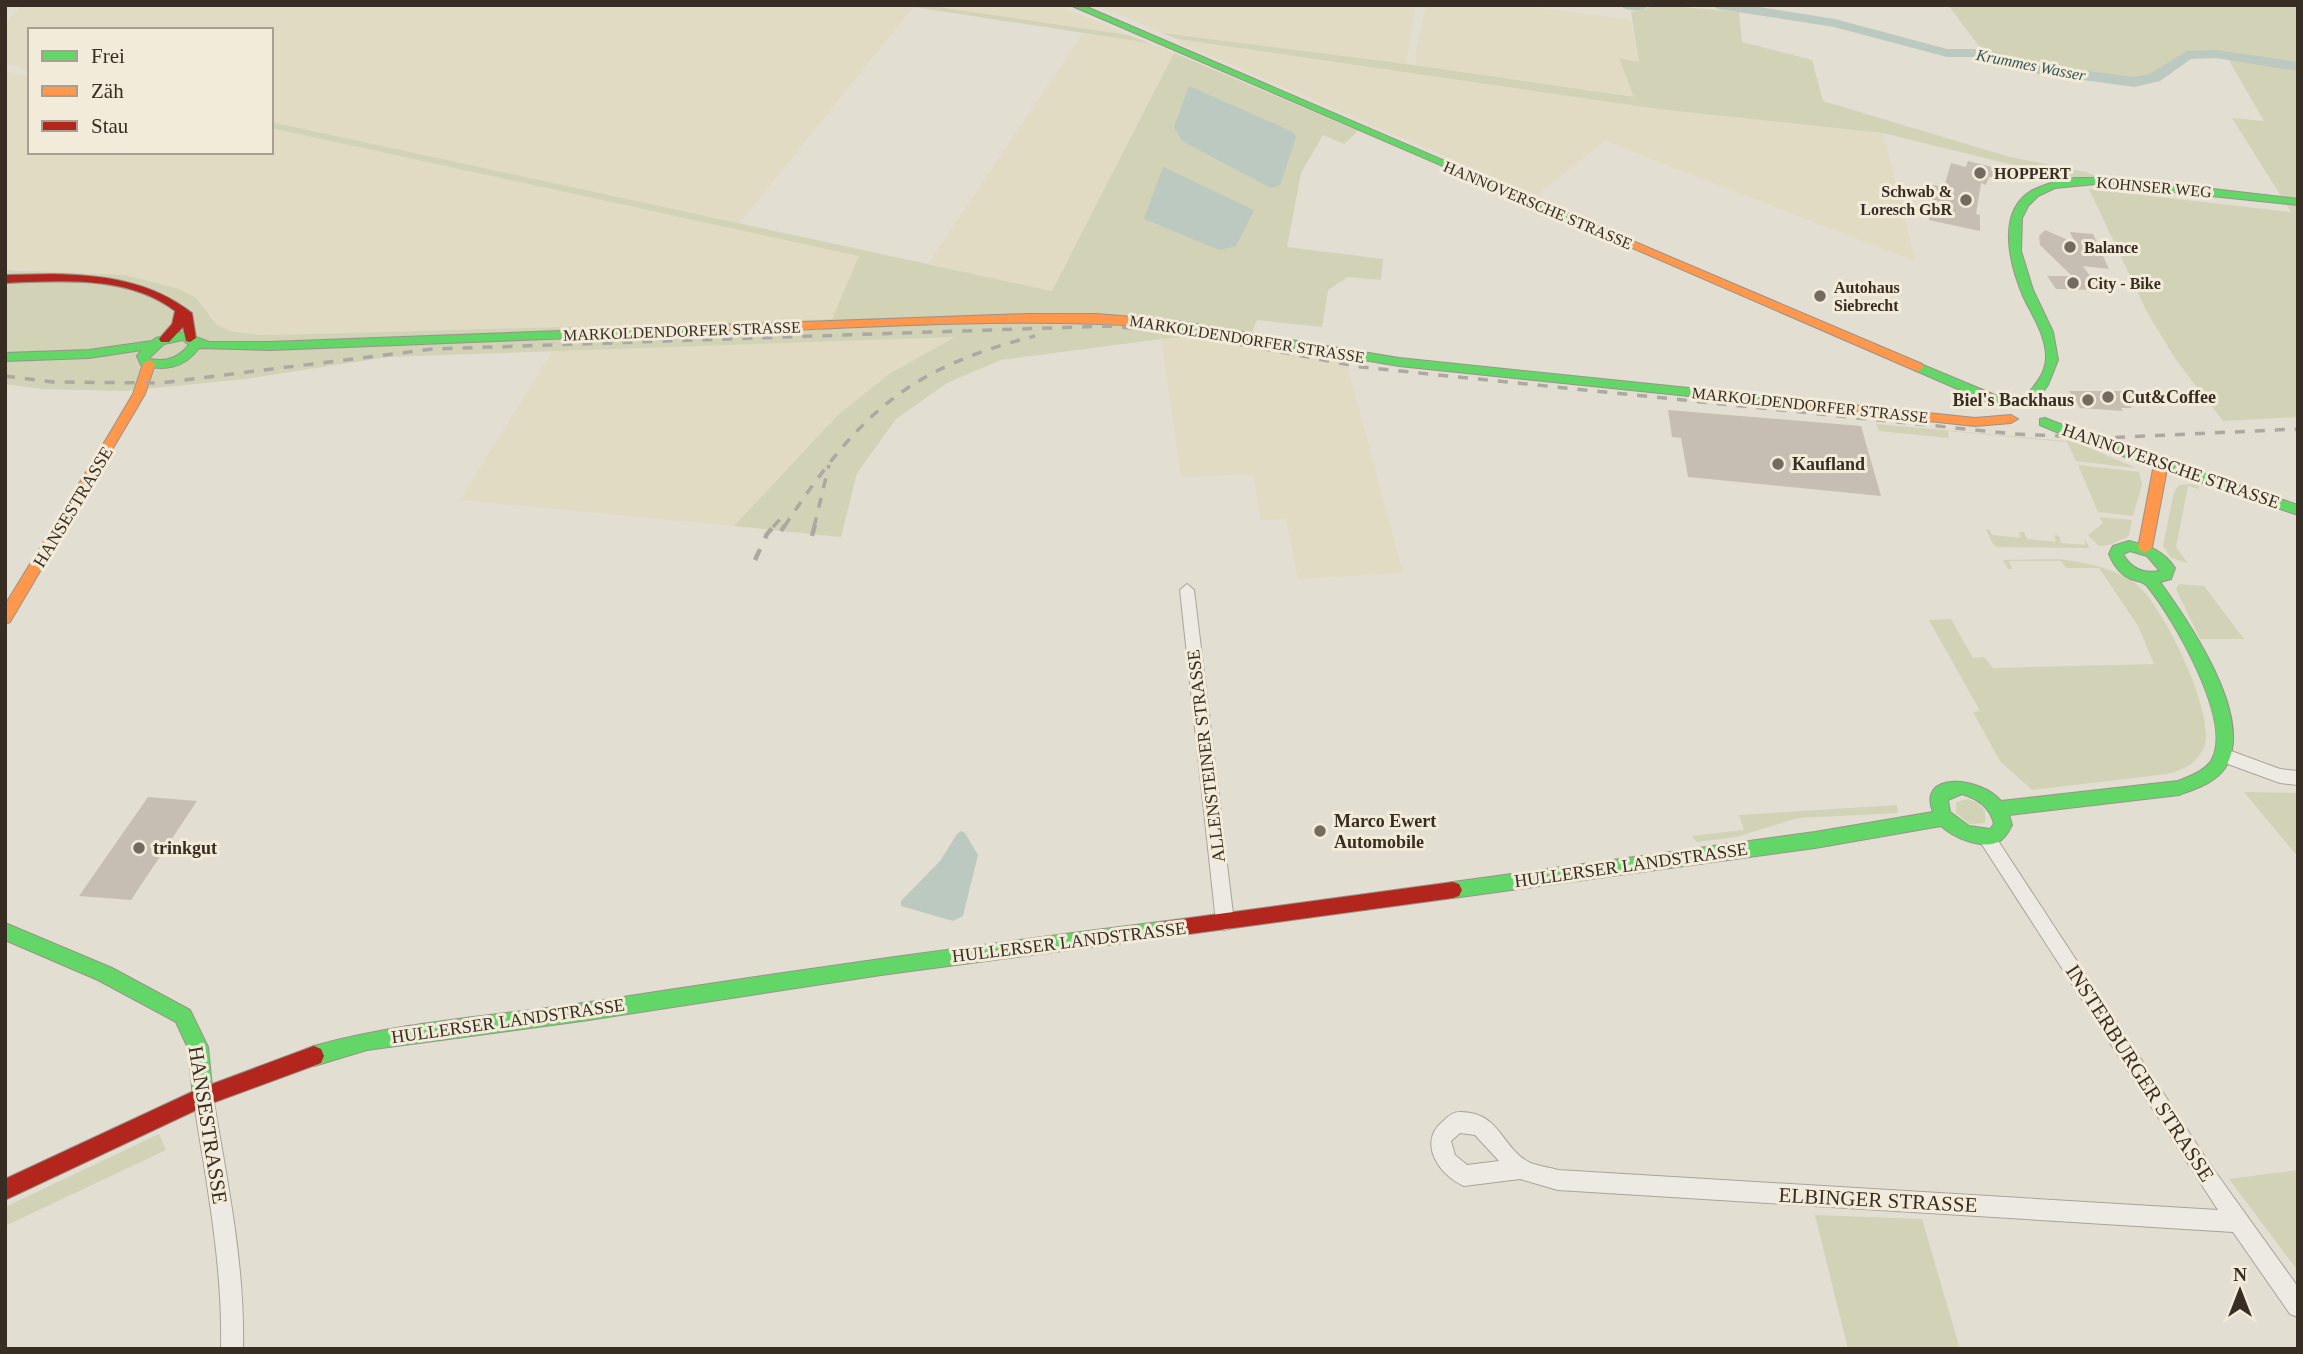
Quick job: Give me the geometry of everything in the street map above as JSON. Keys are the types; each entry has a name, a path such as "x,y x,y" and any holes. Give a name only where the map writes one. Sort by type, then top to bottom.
{"main road":[{"name":"HANNOVERSCHE STRASSE","path":"1074,5 2002,403"},
{"name":"KOHNSER WEG","path":"2029,401 2053,363 2051,343 2027,291 2016,253 2013,236 2015,213 2023,198 2035,190 2049,186 2085,181 2298,202"},
{"path":"5,279 79,280 132,286 162,295 172,300 190,319 192,345 172,363 152,351 5,357"},
{"name":"HANSESTRASSE","path":"5,618 139,394 152,351 178,325 181,310"},
{"name":"MARKOLDENDORFER STRASSE","path":"152,351 192,345 271,346 1028,318 1118,319 1195,327 1412,363 1975,422 2011,419 2030,426 2045,422"},
{"name":"HANSESTRASSE","path":"139,394 172,363"},
{"path":"2011,419 2002,411 2002,403 2011,398 2029,401 2045,412 2045,422"},
{"name":"HANNOVERSCHE STRASSE","path":"2045,422 2298,510"},
{"path":"2145,548 2161,464"},
{"path":"2123,547 2145,548 2157,555 2168,568 2168,572 2162,578 2151,580 2133,575 2116,558 2116,554 2123,547"},
{"path":"1998,809 2179,788 2202,780 2213,771 2223,755 2226,729 2213,688 2173,612 2151,580"},
{"path":"1957,787 1983,794 1998,809 2003,825 1994,836 1987,838 1965,834 1944,818 1938,804 1939,796 1944,790 1957,787"},
{"name":"HULLERSER LANDSTRASSE","path":"5,1190 203,1097 327,1051 367,1041 582,1012 881,966 1226,922 1815,839 1944,818"},
{"name":"HANSESTRASSE","path":"5,932 105,974 183,1016 198,1047 203,1097"}],"street":[{"name":"ALLENSTEINER STRASSE","path":"1187,590 1226,922"},
{"path":"2223,755 2280,776 2298,778"},
{"name":"INSTERBURGER STRASSE","path":"1987,838 2237,1222 2298,1306"},
{"name":"HANSESTRASSE","path":"203,1097 221,1207 233,1306 233,1349"},
{"name":"ELBINGER STRASSE","path":"1520,1169 1558,1180 2237,1222"}],"shaded area":[{"path":"21,5 913,7 739,224 273,122 273,28 28,28 28,69 5,63 5,24"},
{"path":"924,5 1058,5 1128,35 1127,36"},
{"path":"1097,5 1416,5 1406,64 1401,64 1162,33"},
{"path":"1426,5 1520,5 1631,20 1639,62 1620,59 1635,97 1416,66 1415,54"},
{"path":"1083,33 1149,43 1174,53 1052,291 928,264"},
{"path":"1178,39 1658,109 1883,133 1916,262 1605,141 1536,195 1179,43"},
{"path":"5,72 28,77 28,154 273,154 273,128 860,255 832,319 258,335 230,331 217,325 211,314 24,269 5,270"},
{"path":"1189,86 1293,132 1296,137 1280,185 1271,188 1182,141 1174,127"},
{"path":"1163,167 1254,210 1236,246 1220,250 1144,219"},
{"path":"1252,332 1343,349 1403,573 1298,579 1286,519 1261,520 1253,474 1181,477 1161,339"},
{"path":"957,336 889,374 838,415 734,526 460,500 553,350"},
{"path":"961,831 965,833 978,855 963,916 953,921 901,906 901,901 940,861"}],"green space":[{"path":"901,5 924,5 1128,35 1149,43"},
{"path":"1660,5 1739,12 1742,42 1812,60 1823,101 2010,157 2099,177 2062,177 1883,133 1658,109 1178,39 1162,33 1634,97 1619,58 1639,62 1631,12"},
{"path":"1948,5 2298,5 2298,66 2214,52 2184,53 2151,77 2132,80 1985,54"},
{"path":"1174,53 1358,131 1344,144 1323,135 1301,173 1287,247 1383,259 1381,280 1348,277 1328,290 1322,327 1257,320 1252,332 1161,339 1001,360 947,383 896,419 857,473 841,537 734,526 838,415 889,374 955,337 388,357 245,379 125,391 42,389 5,384 5,270 124,275 179,289 196,298 217,325 230,331 258,335 832,319 859,256 273,128 273,122 1052,291"},
{"path":"2227,57 2298,69 2298,417 2223,421 2176,360 2147,312 2089,189 2291,212 2232,118 2264,121"},
{"path":"1876,424 2067,441 2069,439 2136,468 2076,461 2067,442 1948,431 1949,438 1879,431"},
{"path":"2078,465 2139,472 2142,484 2133,516 2098,512"},
{"path":"2179,485 2199,486 2198,489 2188,486 2176,547 2188,563 2171,558 2163,546 2174,492"},
{"path":"2100,517 2132,520 2129,536 2110,545 2099,546 2088,535 2103,523"},
{"path":"1989,529 1992,535 2021,538 2019,532 2024,532 2027,539 2056,542 2054,535 2059,536 2061,543 2086,545 2084,538 2090,548 1998,547 1993,544 1986,530"},
{"path":"2059,559 2098,566 2117,573 2135,583 2159,613 2184,660 2202,711 2206,732 2204,747 2189,765 2167,774 2032,790 2000,761 1973,712 1980,711 1929,620 1951,619 1973,658 1984,657 1993,668 2154,664 2138,626 2099,568 2066,568 2061,561 2009,561 2012,569 2008,569 2003,560"},
{"path":"2179,584 2204,586 2244,639 2200,639 2176,589"},
{"path":"2244,792 2298,793 2298,857"},
{"path":"1968,799 1978,803 1985,811 1985,823 1970,824 1956,813 1956,802"},
{"path":"1897,805 1898,813 1798,818 1736,837 1697,842 1692,836 1744,830 1739,815"},
{"path":"159,1134 166,1150 5,1226 5,1207"},
{"path":"2298,1170 2298,1271 2229,1179"},
{"path":"1815,1215 1922,1219 1960,1349 1848,1349"}],"building":[{"path":"1968,161 2012,172 2010,182 1989,177 1986,185 1981,183 1976,214 1980,215 1980,231 1929,220 1933,185 1944,187 1951,163 1966,167"},
{"name":"Balance","path":"2045,230 2075,243 2070,232 2093,234 2109,269 2083,266 2100,290 2056,289 2047,276 2072,276 2040,245 2039,236"},
{"name":"Cut&Coffee","path":"2069,391 2139,391 2146,402 2127,402 2132,408 2121,408 2123,411 2080,408"},
{"name":"Kaufland","path":"1668,410 1861,426 1881,496 1688,477 1681,438 1672,437"},
{"name":"trinkgut","path":"148,797 197,801 131,900 79,896"}],"waterway":[{"name":"Krummes Wasser","path":"1626,5 1643,5"},
{"name":"Krummes Wasser","path":"1718,5 1835,23 1947,53 1985,53 2039,69 2134,82 2155,78 2187,55 2216,54 2298,67"}],"railway":[{"path":"5,376 53,382 160,383 433,349 1108,326 1169,331 1361,367 2015,434 2103,438 2298,429"},
{"path":"784,527 836,455 861,427 888,403 917,382 951,364 1035,336"},
{"path":"814,527 829,465"},
{"path":"773,527 782,517"},
{"path":"755,560 767,534 775,525"},
{"path":"781,531 785,525"},
{"path":"812,536 815,525"}],"traffic: fast":[{"path":"1074,5 1588,225"},
{"path":"2029,401 2047,377 2052,360 2047,332 2020,270 2014,233 2016,218 2023,204 2035,193 2052,185 2096,180 2298,202"},
{"path":"1172,324 1399,362 1776,401"},
{"path":"195,343 209,346 270,346 722,329"},
{"path":"183,336 193,339 195,345 180,360 160,365 145,362 143,356 160,341 183,336"},
{"path":"5,357 89,354 151,345"},
{"path":"1918,367 2002,403"},
{"path":"2045,422 2083,438 2298,510"},
{"path":"2129,546 2152,552 2168,568 2166,575 2151,578 2130,572 2116,554 2118,550 2129,546"},
{"path":"1998,809 2179,788 2215,769 2222,757 2225,738 2222,715 2214,691 2190,640 2151,580"},
{"path":"1962,787 1983,795 1994,804 2003,825 1995,836 1966,832 1949,823 1943,816 1939,797 1947,790 1962,787"},
{"path":"1453,890 1815,840 1944,818"},
{"path":"314,1056 367,1041 582,1012 881,966 1167,929"},
{"path":"5,931 105,974 183,1016 198,1047 203,1097"}],"traffic: slow":[{"path":"1588,225 1918,367"},
{"path":"722,329 1028,318 1096,318 1172,324"},
{"path":"5,618 117,433 139,394 149,364"},
{"path":"1776,401 1975,422 2011,419"},
{"path":"2145,548 2161,464"}],"traffic: jam":[{"path":"5,279 102,280 148,291 169,301 188,316 190,338"},
{"path":"165,339 178,325 181,310"},
{"path":"1167,929 1453,890"},
{"path":"5,1190 203,1097 314,1056"}],"place":[{"name":"HOPPERT","path":"1980,173"},
{"name":"Schwab & Loresch GbR","path":"1966,200"},
{"name":"Balance","path":"2070,247"},
{"name":"City - Bike","path":"2073,283"},
{"name":"Autohaus Siebrecht","path":"1820,296"},
{"name":"Cut&Coffee","path":"2108,397"},
{"name":"Biel's Backhaus","path":"2088,400"},
{"name":"Kaufland","path":"1778,464"},
{"name":"Marco Ewert Automobile","path":"1320,831"},
{"name":"trinkgut","path":"139,848"}]}
